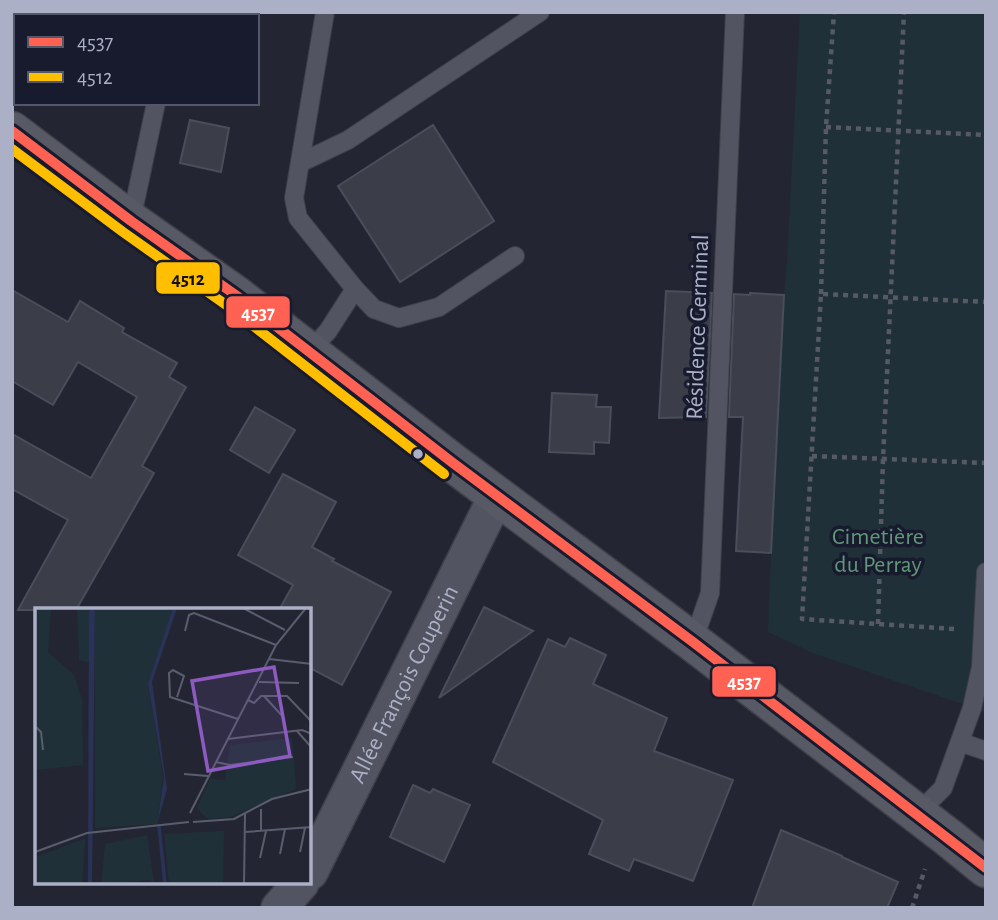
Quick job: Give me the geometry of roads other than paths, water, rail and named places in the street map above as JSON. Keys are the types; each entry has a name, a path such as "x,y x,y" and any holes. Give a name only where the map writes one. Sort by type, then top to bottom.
{"main road":[{"path":"12,131 131,221 237,296 693,642 986,869"}],"street":[{"name":"Allée François Couperin","path":"312,868 497,495"},
{"path":"279,908 299,885"}],"lane":[{"path":"325,12 294,198 298,218 374,309 399,318 439,307 515,256"},
{"path":"300,163 348,140 540,12"},
{"name":"Résidence Germinal","path":"693,642 710,593 735,12"},
{"path":"131,221 156,105"},
{"path":"309,352 328,331 355,289"},
{"path":"917,814 943,789 972,708 981,667 986,572"},
{"path":"960,742 986,751"}],"park label":[{"name":"Cimetière du Perray","path":"878,550"}]}
